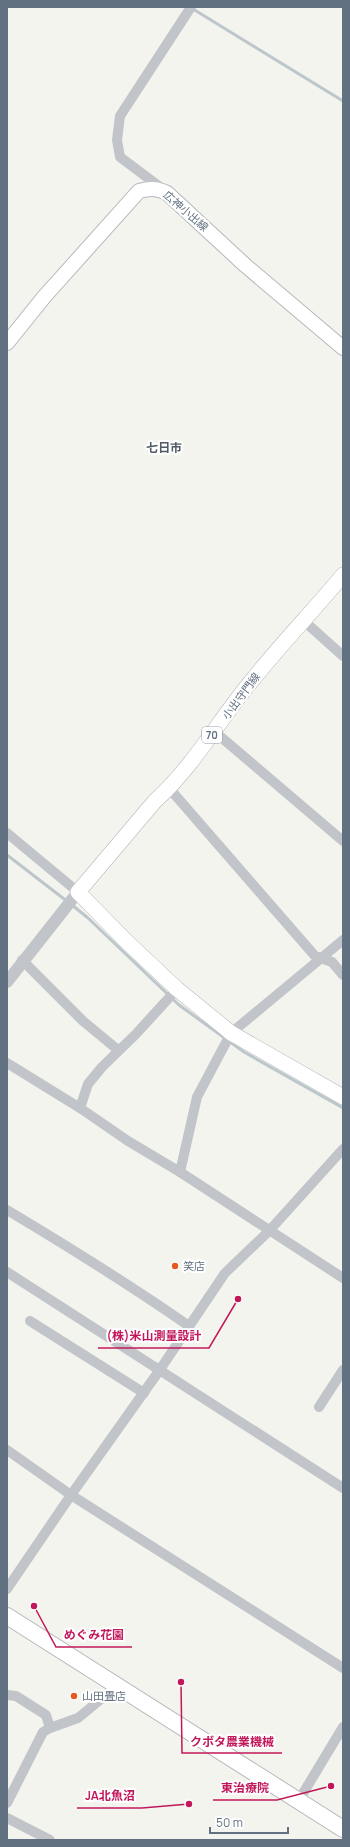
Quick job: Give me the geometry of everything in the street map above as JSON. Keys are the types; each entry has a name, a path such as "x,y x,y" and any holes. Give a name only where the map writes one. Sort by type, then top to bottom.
{"highway":[{"path":"7,1616 343,1829"}],"main road":[{"name":"広神小出線","path":"7,343 44,297 139,191 150,188 158,188 167,192 246,266 343,348"},
{"name":"小出守門線","path":"78,892 155,801 169,788 215,732 253,678 343,575"},
{"path":"78,892 126,941 177,989 231,1033 343,1097"}],"street":[{"path":"167,192 120,157 116,140 120,116 191,7"},
{"path":"304,621 343,656"},
{"path":"215,732 343,841"},
{"path":"169,788 315,956 332,962 343,976"},
{"path":"7,833 78,892 22,960 7,982"},
{"path":"180,1172 197,1098 231,1033 343,940"},
{"path":"22,960 83,1021 118,1050"},
{"path":"80,1108 88,1084 118,1050 136,1034 177,989"},
{"path":"7,1063 80,1108 128,1141 180,1172 343,1278"},
{"path":"7,1589 71,1495 159,1372 225,1273 270,1231 343,1149"},
{"path":"7,1210 64,1243 189,1326"},
{"path":"7,1272 159,1372 343,1488"},
{"path":"30,1320 144,1393"},
{"path":"319,1407 343,1370"},
{"path":"7,1450 71,1495 343,1668"},
{"path":"7,1803 43,1732 78,1718 117,1686"},
{"path":"7,1695 16,1696 46,1715 50,1728"},
{"path":"299,1800 343,1727"},
{"path":"7,1818 50,1840"}],"waterway":[{"path":"193,9 343,101"},
{"path":"7,855 68,902"},
{"path":"72,905 88,918 179,1005 244,1052 343,1108"}],"place":[{"name":"笑店","path":"175,1266"},
{"name":"(株)米山測量設計","path":"238,1299"},
{"name":"めぐみ花園","path":"34,1606"},
{"name":"クボタ農業機械","path":"181,1682"},
{"name":"山田畳店","path":"74,1696"},
{"name":"東治療院","path":"331,1786"},
{"name":"JA北魚沼","path":"189,1804"}],"district":[{"name":"七日市","path":"164,448"}]}
